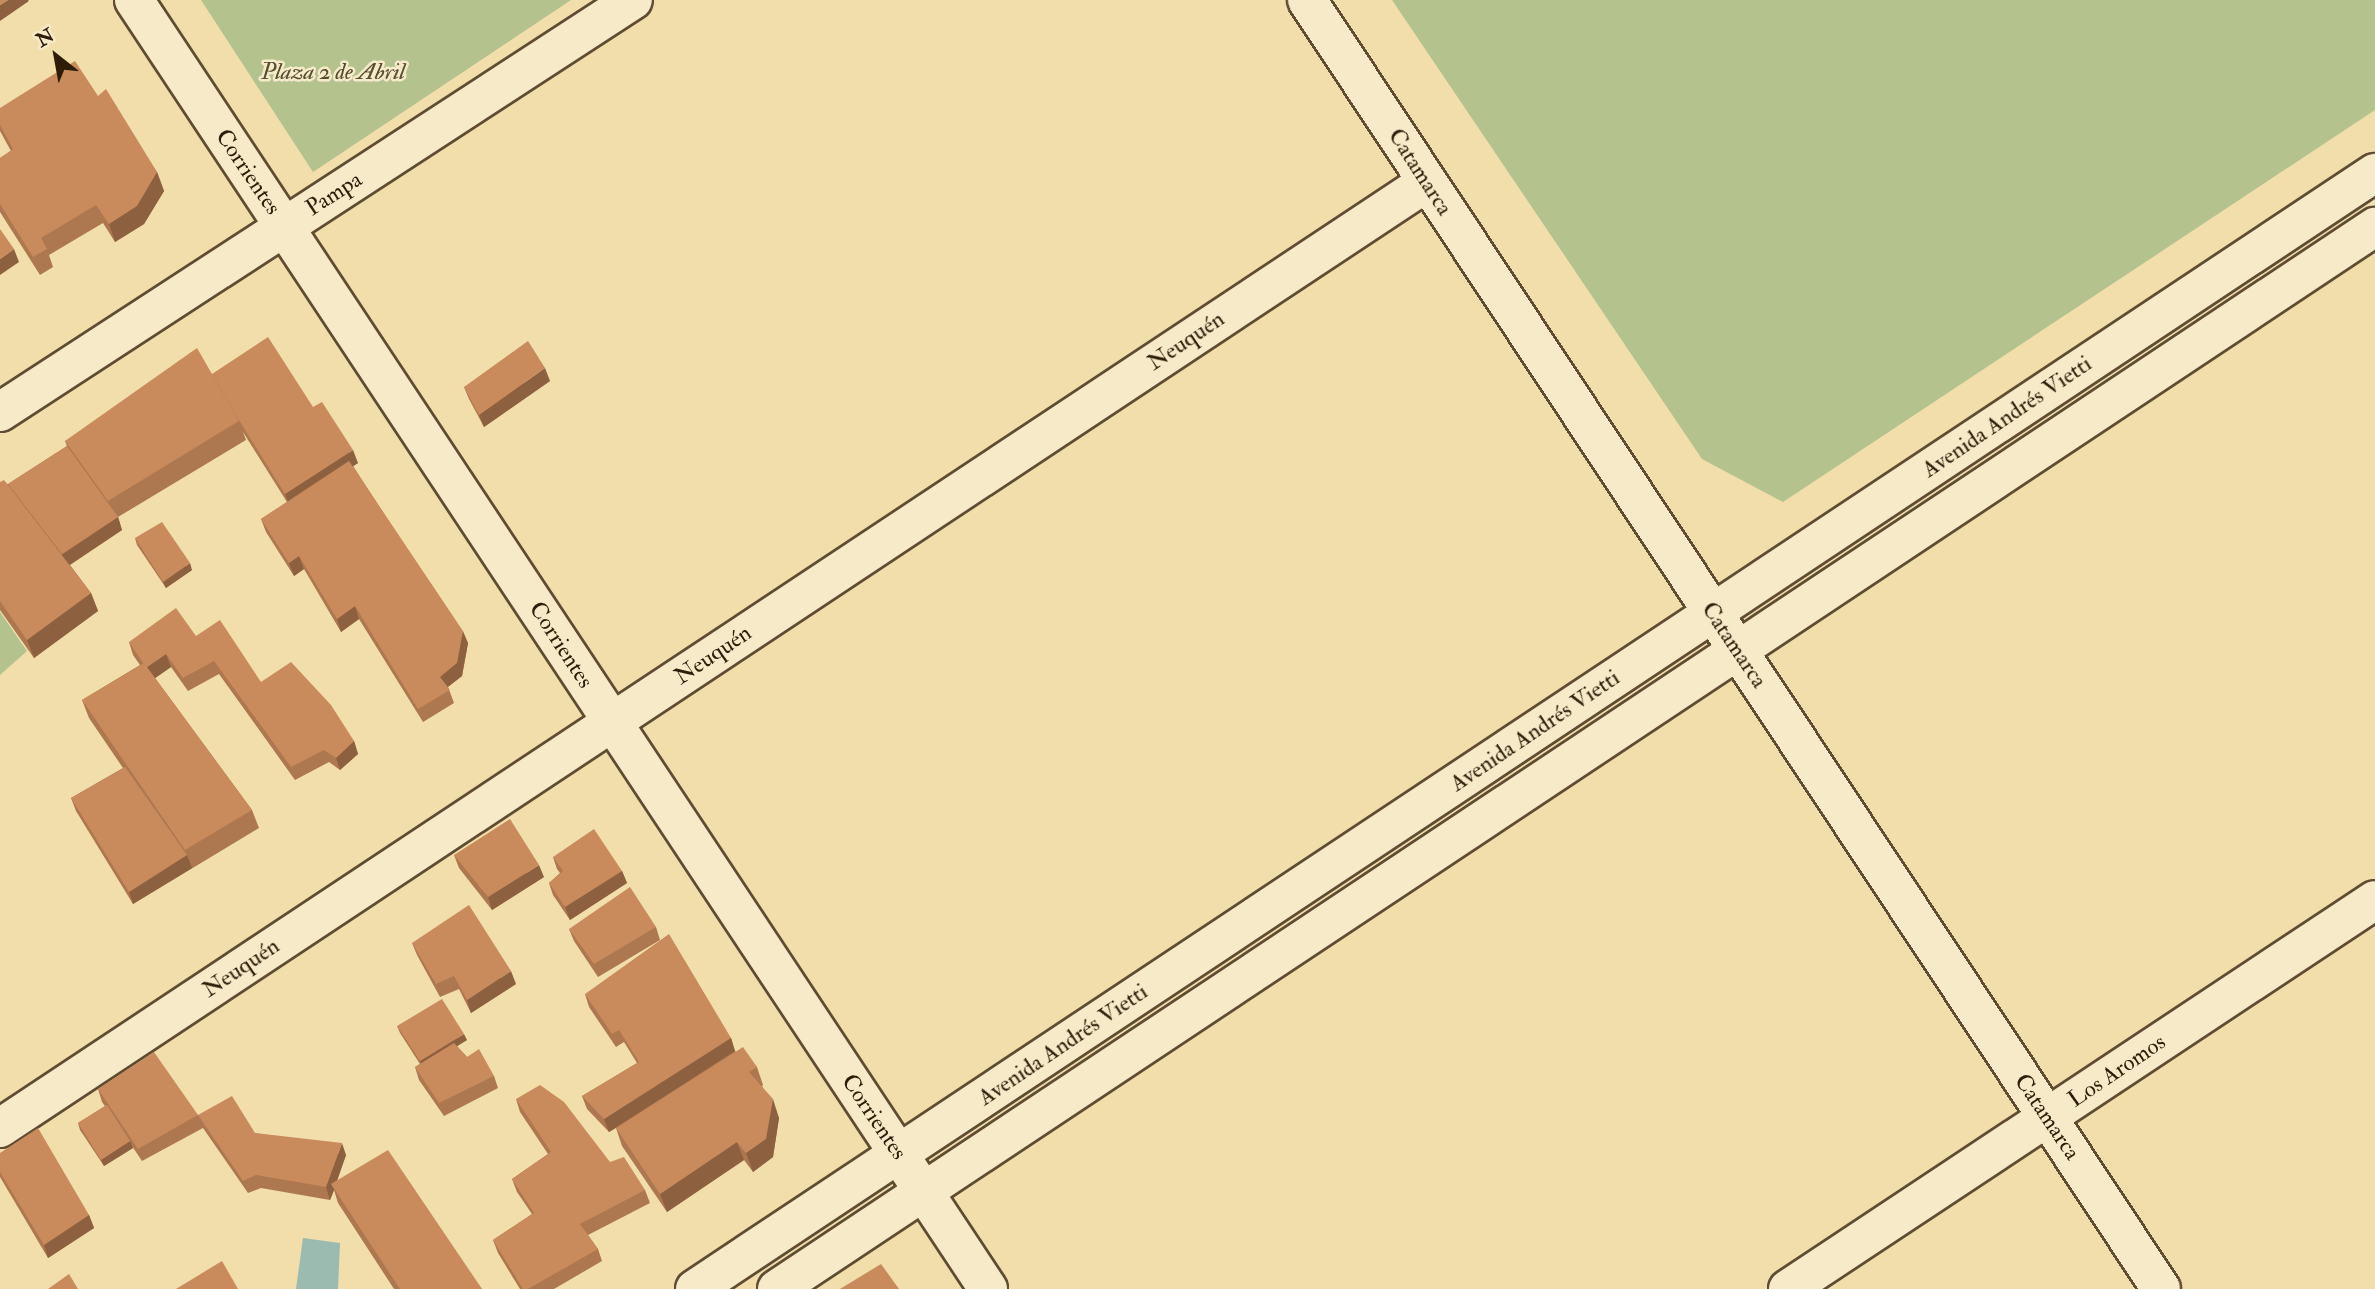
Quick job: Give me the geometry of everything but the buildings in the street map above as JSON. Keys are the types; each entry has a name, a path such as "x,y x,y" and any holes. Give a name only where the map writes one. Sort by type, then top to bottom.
{"street":[{"name":"Corrientes","path":"134,0 988,1289"},
{"name":"Pampa","path":"0,412 633,0"},
{"name":"Catamarca","path":"1307,0 2161,1289"},
{"name":"Avenida Andrés Vietti","path":"695,1289 2375,173"},
{"name":"Neuquén","path":"0,1128 1427,182"},
{"name":"Avenida Andrés Vietti","path":"777,1289 2375,227"},
{"name":"Los Aromos","path":"1788,1289 2375,900"}],"green space":[{"name":"Plaza 2 de Abril","path":"201,0 571,0 313,172"},
{"path":"1392,0 2375,0 2375,110 1783,502 1702,459"},
{"path":"0,612 27,651 0,675"}],"water":[{"path":"303,1238 340,1243 338,1289 296,1289"}]}
